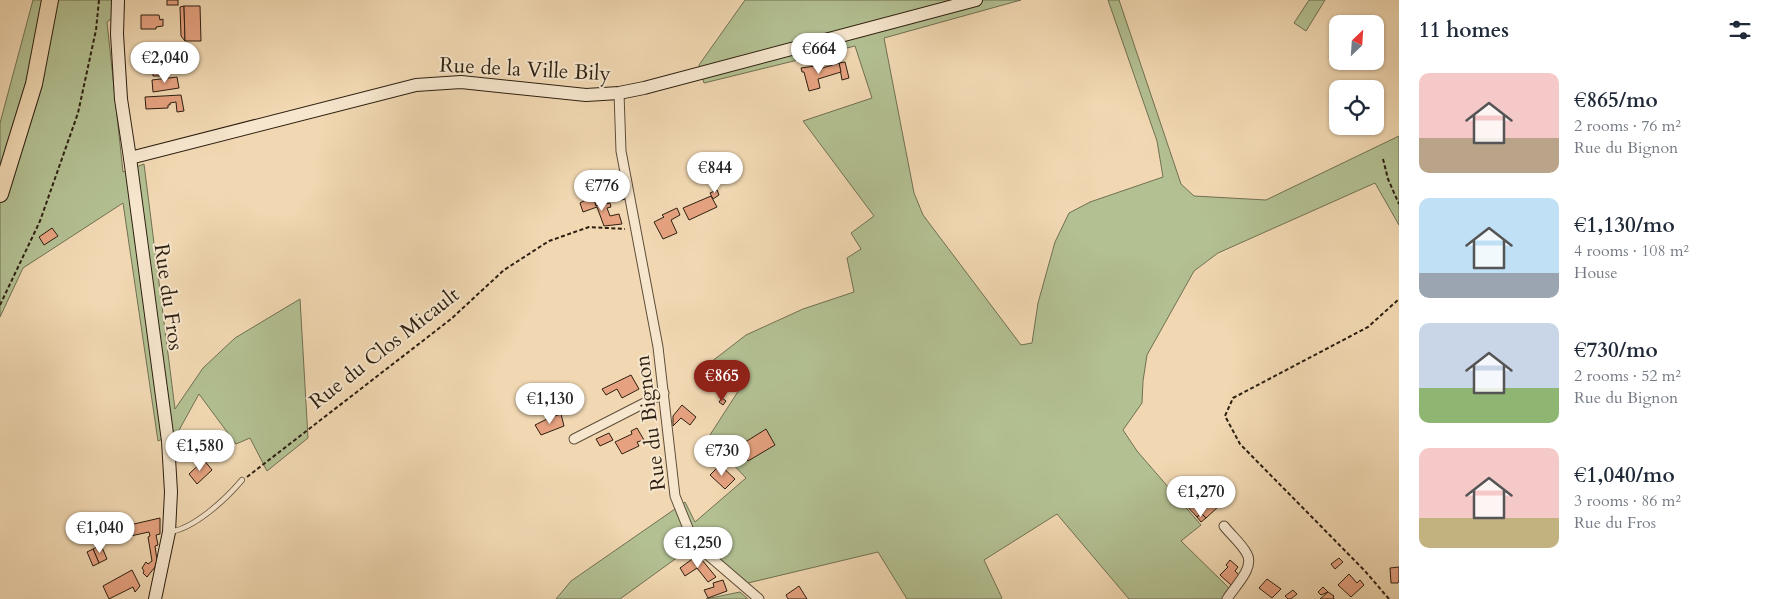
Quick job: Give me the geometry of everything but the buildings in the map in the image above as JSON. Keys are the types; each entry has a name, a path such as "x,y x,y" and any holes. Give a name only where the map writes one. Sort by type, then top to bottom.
{"highway":[{"path":"0,194 34,84 50,0"}],"street":[{"name":"Rue du Fros","path":"118,0 117,34 121,99 168,441 171,492 169,532 155,599"},
{"name":"Rue de la Ville Bily","path":"130,158 416,85 461,82 586,95 619,93 976,0"},
{"name":"Rue du Bignon","path":"619,93 622,151 635,230 658,346 675,496 694,543 758,599"},
{"path":"574,439 664,393"},
{"path":"1224,526 1248,555 1249,562 1247,571 1227,599"}],"lane":[{"path":"169,532 178,531 192,524 226,497 242,480"}],"path":[{"path":"0,305 40,221 78,113 96,30 99,0"},
{"path":"1384,159 1388,179 1399,204"},
{"name":"Rue du Clos Micault","path":"242,480 451,319 504,270 549,241 589,227 635,230"},
{"path":"1390,599 1365,571 1240,444 1225,416 1233,398 1368,326 1399,299"}],"green space":[{"path":"33,0 124,0 124,10 107,22 123,172 144,164 175,409 203,368 235,338 300,299 308,438 267,471 250,438 236,444 199,394 178,432 158,441 123,203 23,268 0,317 0,123"},
{"path":"745,0 1021,0 884,38 914,193 923,215 1021,345 1032,343 1038,303 1055,242 1069,213 1090,202 1163,177 1157,141 1108,0 1119,0 1181,184 1194,196 1266,200 1399,136 1399,225 1375,183 1218,253 1194,271 1147,355 1142,403 1123,430 1137,451 1201,525 1181,541 1230,589 1223,599 1129,599 1057,514 984,560 1002,598 1000,599 907,599 878,552 748,583 707,548 689,549 620,599 556,599 571,581 685,502 695,522 746,478 708,438 739,390 711,362 746,335 803,309 854,292 847,258 861,249 851,233 874,216 803,121 872,98 855,46 704,83 699,65"},
{"path":"1309,0 1325,0 1306,31 1294,23"},
{"path":"740,592 748,599 706,599"}]}
